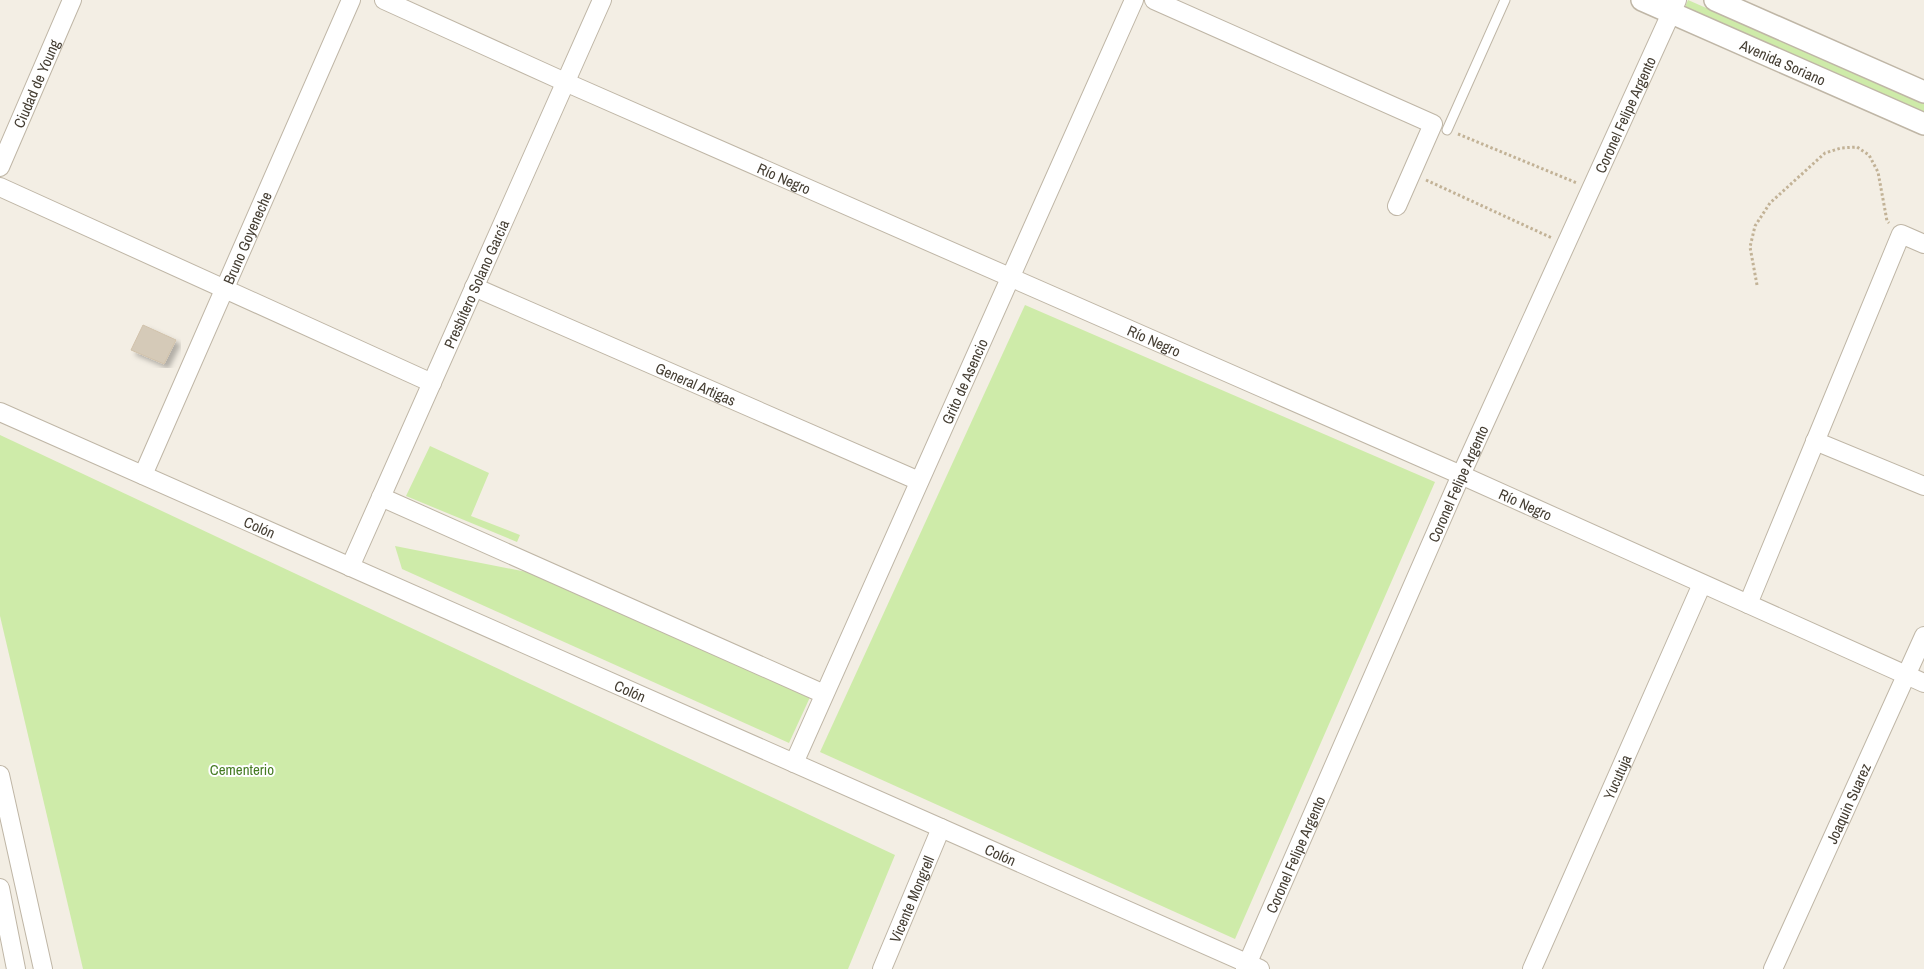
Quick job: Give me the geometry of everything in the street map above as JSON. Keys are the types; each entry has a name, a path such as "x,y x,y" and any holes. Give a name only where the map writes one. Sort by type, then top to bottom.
{"street":[{"name":"Ciudad de Young","path":"0,166 72,0"},
{"name":"Bruno Goyeneche","path":"143,476 351,0"},
{"name":"Río Negro","path":"384,0 565,82 1461,475 1924,683"},
{"name":"Presbítero Solano García","path":"350,567 602,0"},
{"name":"Grito de Asencio","path":"794,763 1134,0"},
{"path":"1154,0 1433,124 1397,206"},
{"name":"Avenida Soriano","path":"1642,0 1674,6 1924,124"},
{"name":"Avenida Soriano","path":"1715,0 1924,92"},
{"name":"Coronel Felipe Argento","path":"1251,967 1461,475 1674,6"},
{"path":"0,187 432,383"},
{"path":"1748,604 1901,234 1924,244"},
{"name":"General Artigas","path":"474,287 919,481"},
{"name":"Colón","path":"0,412 1251,967"},
{"path":"1816,441 1924,486"},
{"path":"381,497 824,694"},
{"name":"Yucutuja","path":"1532,969 1702,584"},
{"name":"Joaquin Suarez","path":"1773,969 1924,636"},
{"path":"0,775 43,969"},
{"name":"Vicente Mongrell","path":"882,969 941,828"},
{"path":"16,969 0,890 26,890"}],"lane":[{"path":"1448,130 1505,0"}],"path":[{"path":"1448,130 1591,189"},
{"path":"1757,285 1750,247 1755,226 1770,203 1825,153 1841,148 1857,147 1869,155 1878,172 1887,221 1901,234"},
{"path":"1411,174 1566,244"}],"green space":[{"path":"1688,0 1924,103 1924,115 1684,9"},
{"path":"1025,305 1435,482 1235,939 820,752"},
{"name":"Cementerio","path":"0,435 895,855 848,969 83,969 0,616"},
{"path":"430,446 489,473 471,516 520,535 517,542 406,496"},
{"path":"395,546 532,573 811,695 789,743 402,569"}],"building":[{"path":"143,325 176,340 164,364 131,350"}]}
